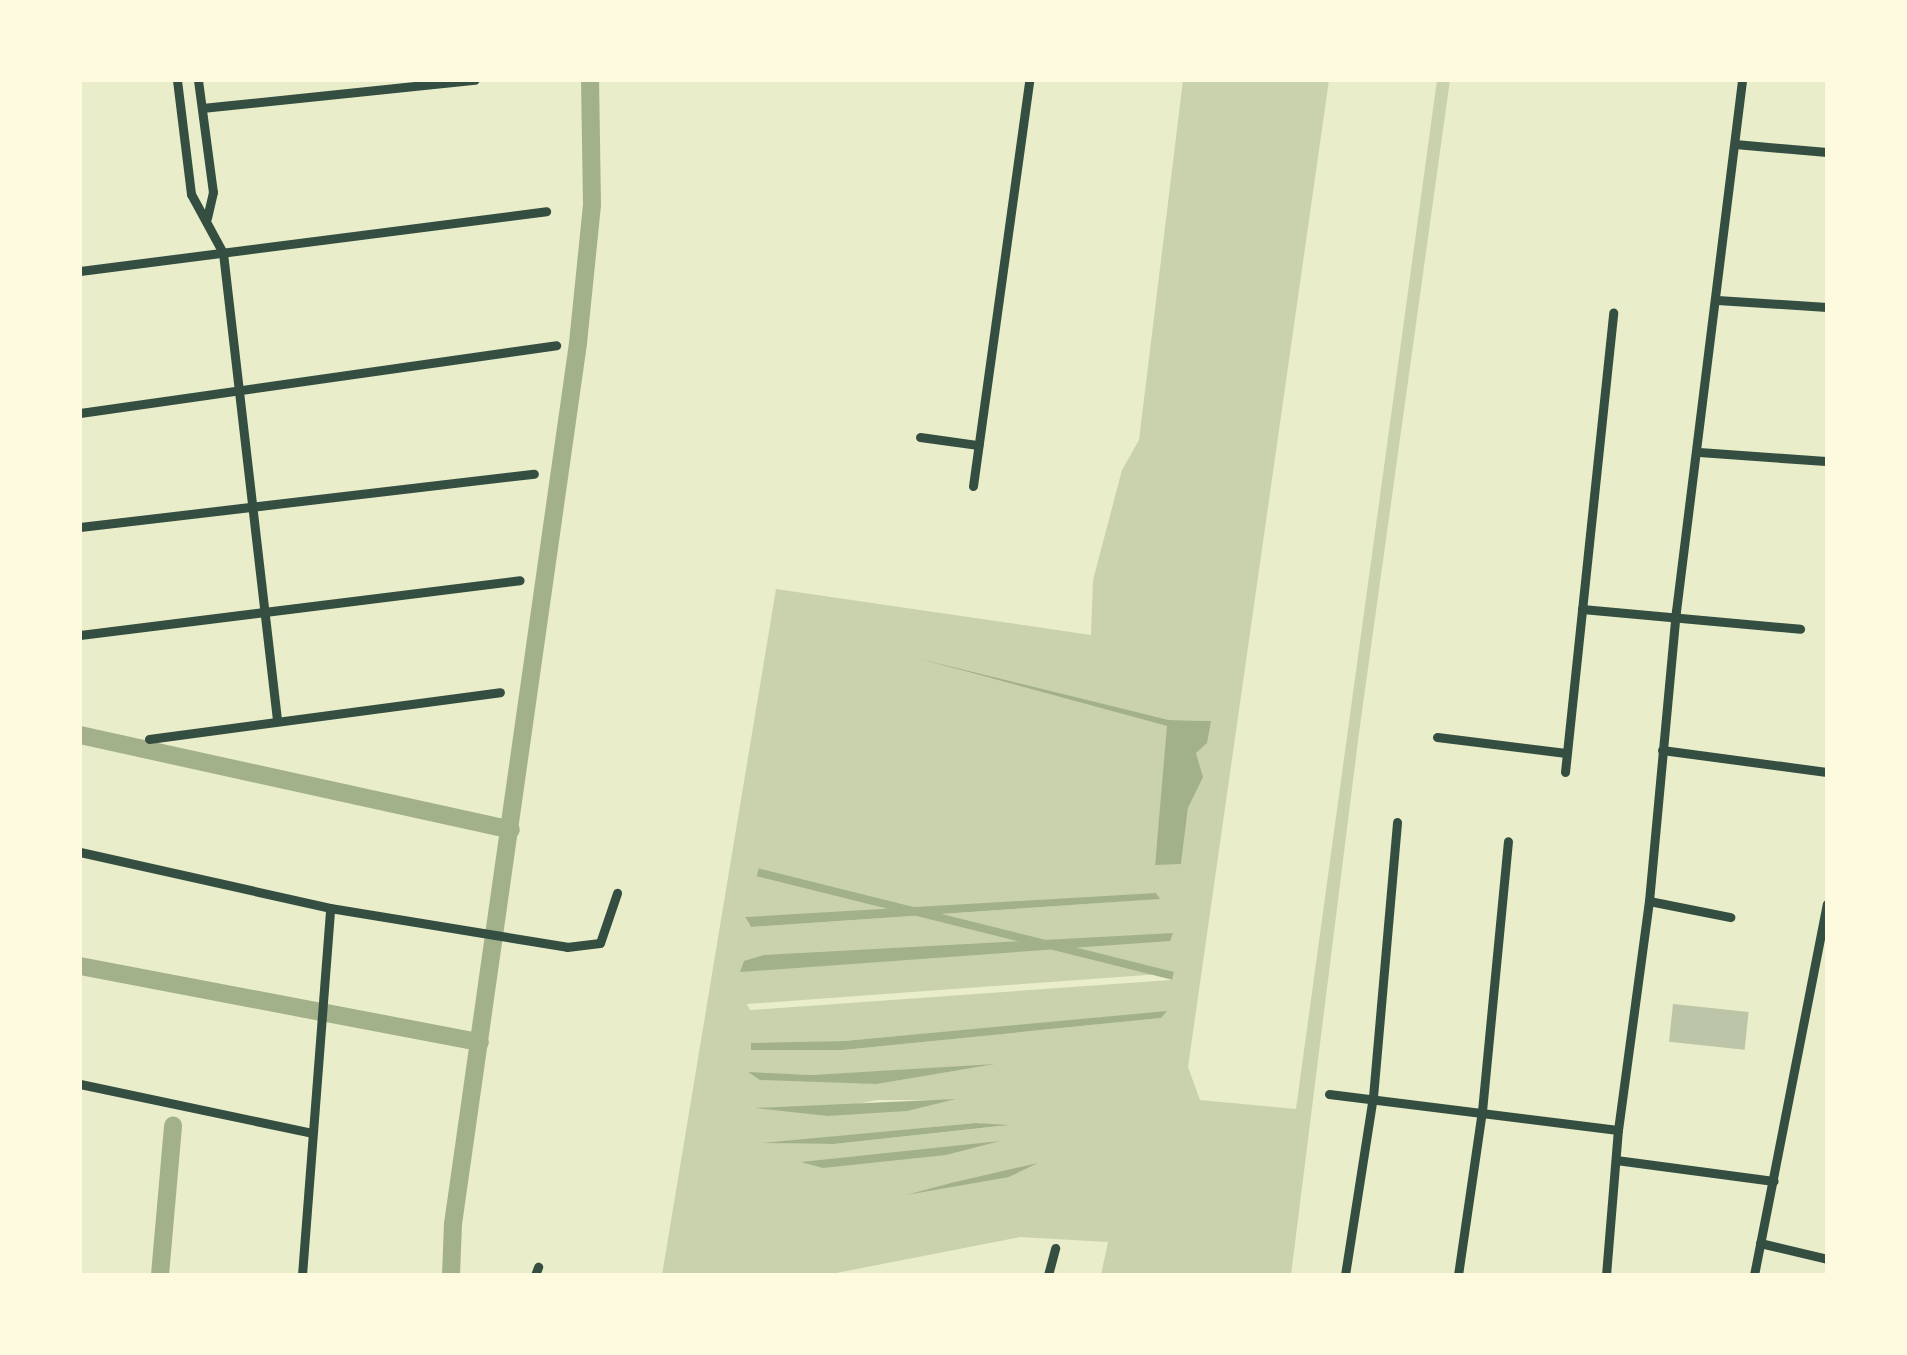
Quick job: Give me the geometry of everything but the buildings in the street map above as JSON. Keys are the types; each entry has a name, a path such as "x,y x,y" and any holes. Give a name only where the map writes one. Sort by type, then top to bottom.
{"street":[{"path":"177,80 191,194 223,253 277,722"},
{"path":"198,80 213,192 207,218"},
{"path":"202,108 475,80"},
{"path":"973,486 1029,80"},
{"path":"1606,1275 1618,1130 1649,901 1676,616 1742,80"},
{"path":"1735,144 1827,152"},
{"path":"80,272 546,211"},
{"path":"1717,300 1827,307"},
{"path":"1564,772 1613,313"},
{"path":"80,413 556,345"},
{"path":"920,437 978,445"},
{"path":"1699,452 1826,461"},
{"path":"80,528 534,474"},
{"path":"80,634 266,615 520,580"},
{"path":"1582,608 1800,630"},
{"path":"149,738 500,692"},
{"path":"1436,737 1566,753"},
{"path":"1662,750 1827,772"},
{"path":"1345,1275 1372,1097 1397,822"},
{"path":"1458,1275 1482,1111 1508,841"},
{"path":"80,852 330,908 568,947 600,943 616,893"},
{"path":"1649,901 1730,916"},
{"path":"1754,1275 1827,904"},
{"path":"302,1275 330,908"},
{"path":"80,1084 312,1132"},
{"path":"1329,1094 1618,1130"},
{"path":"1616,1160 1774,1181"},
{"path":"1760,1243 1827,1258"},
{"path":"1048,1275 1055,1248"}],"shaded area":[{"path":"1183,80 1329,80 1188,1067 1200,1100 1296,1109 1437,80 1450,80 1359,733 1291,1275 1101,1275 1108,1242 1020,1237 826,1275 662,1275 776,589 1091,635 1093,580 1122,470 1139,440","holes":["953,668 1169,720 1211,721 1196,753 1202,777 1188,808 1181,863 1155,864 1168,726","1158,899 751,927 746,917","1174,973 1171,980 750,1010 747,1004","1166,1012 1160,1018 843,1050 752,1050 751,1044 844,1041","987,1065 877,1084 750,1073 811,1075","877,1100 951,1100 827,1116 766,1108 841,1107","976,1123 1001,1126 834,1144 772,1143"]},
{"path":"920,659 1169,720 1211,721 1207,743 1196,753 1203,777 1188,808 1181,864 1155,865 1167,726"},
{"path":"759,868 1174,972 1172,980 757,876"},
{"path":"1156,893 1160,899 751,927 745,917"},
{"path":"1173,933 1170,941 740,972 744,961 764,955"},
{"path":"1167,1011 1161,1018 843,1050 751,1050 751,1043 844,1041"},
{"path":"995,1064 877,1084 760,1080 748,1072 811,1075"},
{"path":"956,1099 907,1111 827,1116 755,1108"},
{"path":"976,1123 1009,1125 834,1144 762,1143"},
{"path":"1000,1141 946,1155 823,1168 801,1162"},
{"path":"1038,1163 1009,1177 906,1195 951,1183"}],"waterway":[{"path":"451,1275 453,1224 578,343 592,205 590,80"},
{"path":"80,735 511,830"},
{"path":"80,966 480,1042"},
{"path":"160,1275 173,1126"}]}
